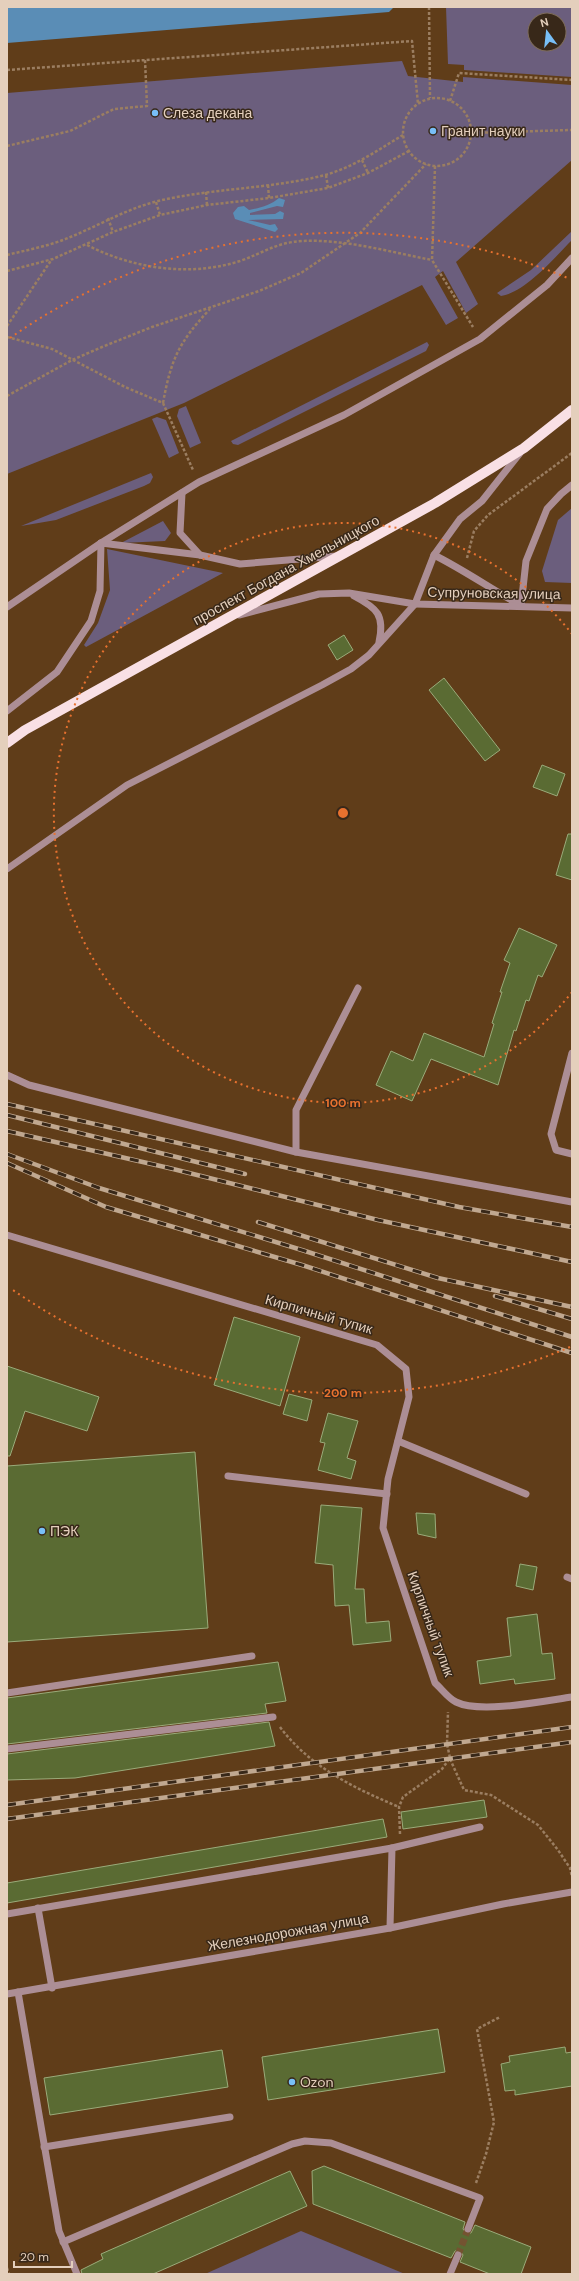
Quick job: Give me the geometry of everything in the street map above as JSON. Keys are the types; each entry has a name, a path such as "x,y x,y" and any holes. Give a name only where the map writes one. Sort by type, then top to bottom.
{"main road":[{"name":"проспект Богдана Хмельницкого","path":"7,743 25,730 227,618 343,556 435,503 524,448 572,410"}],"street":[{"path":"7,608 101,543 198,482 344,415 480,339 547,284 572,258"},
{"path":"7,869 126,785 351,669 369,655 379,642 415,604 434,555 460,520 482,501 524,448"},
{"path":"434,555 464,570 491,590 521,606 526,561 547,509 572,485"},
{"path":"182,493 180,533 200,555"},
{"path":"101,543 200,555 240,564 343,556"},
{"path":"7,712 57,672 91,621 100,592 101,543"},
{"path":"349,593 373,605 380,617 382,630 379,642"},
{"name":"Супруновская улица","path":"227,618 319,594 349,593 415,604 572,608"},
{"path":"296,1152 296,1110 358,988"},
{"path":"572,1053 551,1134 556,1150 572,1154"},
{"path":"7,1075 29,1085 296,1152 572,1202"},
{"name":"Кирпичный тупик","path":"7,1235 377,1345 406,1369 410,1397 388,1479 383,1528 435,1683 454,1701 470,1707 560,1699 572,1696"},
{"path":"398,1441 526,1494"},
{"path":"228,1476 387,1494"},
{"path":"7,1693 252,1656"},
{"path":"7,1749 273,1717"},
{"path":"7,1914 392,1848 480,1827"},
{"path":"390,1928 392,1848"},
{"name":"Железнодорожная улица","path":"7,1994 52,1988 390,1928 503,1904 572,1892"},
{"path":"38,1908 52,1988"},
{"path":"18,1992 58,2231 77,2274"},
{"path":"44,2147 230,2117"},
{"path":"63,2242 292,2144 305,2141 331,2143 480,2198 468,2229"},
{"path":"450,2274 458,2255"}],"path":[{"path":"429,7 430,99"},
{"path":"7,70 412,41 418,104"},
{"path":"7,146 70,131 114,109 147,106 145,60"},
{"path":"450,101 459,73 572,80"},
{"path":"440,98 450,101 465,114 470,133 468,144 459,157 445,164 435,166 426,164 416,159 409,152 403,135 406,117 418,104 430,99 440,98"},
{"path":"470,133 572,130"},
{"path":"7,255 68,238 108,218 156,202 206,192 268,185 326,175 362,160 403,135"},
{"path":"7,271 53,259 113,232 160,216 206,205 269,198 328,188 368,173 409,152"},
{"path":"362,160 368,173"},
{"path":"7,396 72,360 152,327 210,309 301,273 360,233 426,164"},
{"path":"435,166 432,260 480,339"},
{"path":"326,175 328,188"},
{"path":"268,185 269,198"},
{"path":"206,192 206,205"},
{"path":"156,202 160,216"},
{"path":"108,218 113,232"},
{"path":"87,245 104,254 147,265 183,271 227,265 251,257 281,243 304,240 345,244 432,260"},
{"path":"7,326 53,259"},
{"path":"198,482 163,403 170,369 175,354 190,331 210,309"},
{"path":"7,337 52,349 163,403"},
{"path":"464,570 474,531 488,515 572,453"},
{"path":"446,1707 449,1713 447,1744 450,1758 464,1790 491,1796 538,1825 570,1868 572,1877"},
{"path":"273,1717 293,1744 331,1775 362,1792 399,1807"},
{"path":"392,1848 400,1834 399,1807 403,1797 442,1769 450,1758"},
{"path":"472,2195 486,2154 494,2122 477,2029 500,2017"},
{"path":"7,2268 9,2274"}],"shaded area":[{"path":"446,7 572,7 572,77 464,70 464,65 448,64"},
{"path":"402,61 408,76 463,82 463,77 572,85 572,160 456,262 478,304 466,313 443,271 435,277 458,318 446,325 422,285 184,403 7,474 7,93"},
{"path":"572,231 572,240 530,281 510,293 501,296 497,293 531,270"},
{"path":"427,342 429,345 426,351 238,445 233,444 231,441"},
{"path":"186,406 201,443 190,448 177,416 179,409"},
{"path":"157,417 166,420 179,453 169,458 152,419"},
{"path":"151,473 153,477 150,483 144,486 56,520 21,526"},
{"path":"572,508 572,583 545,582 542,571 558,520"},
{"path":"163,521 171,533 165,541 121,543"},
{"path":"107,549 223,573 86,647 84,645 98,623 110,590"},
{"path":"301,2231 405,2274 205,2274"}],"water":[{"path":"7,7 394,7 389,12 7,43"},
{"path":"279,198 285,200 283,207 277,206 250,213 250,215 275,214 280,211 284,213 283,219 248,220 270,225 275,224 278,229 275,232 235,219 233,213 238,207 244,206 249,210 269,204"}],"building":[{"path":"344,635 353,650 337,660 328,645"},
{"path":"444,678 500,750 485,761 429,690"},
{"path":"542,765 565,774 557,796 533,787"},
{"path":"568,834 572,834 572,880 556,875"},
{"path":"519,928 557,945 542,977 538,975 529,1001 526,1000 516,1031 514,1030 498,1085 431,1059 412,1101 376,1085 391,1051 413,1061 424,1033 484,1057 494,1024 492,1023 502,992 500,992 510,963 504,960"},
{"path":"234,1317 300,1337 280,1406 214,1385"},
{"path":"7,1366 99,1397 87,1431 25,1411 10,1456 7,1456"},
{"path":"289,1394 312,1400 307,1421 283,1414"},
{"path":"328,1413 358,1421 347,1458 356,1461 351,1479 318,1470 325,1443 320,1442"},
{"path":"195,1452 208,1628 7,1642 7,1466"},
{"path":"321,1505 362,1508 355,1589 364,1589 366,1623 389,1621 391,1641 353,1645 349,1605 335,1606 333,1565 315,1563"},
{"path":"416,1513 435,1514 436,1538 418,1534"},
{"path":"520,1564 537,1567 533,1590 516,1586"},
{"path":"537,1614 542,1654 552,1653 555,1679 515,1684 514,1679 480,1684 477,1661 511,1656 507,1618"},
{"path":"278,1662 286,1701 265,1704 267,1713 7,1744 7,1698"},
{"path":"269,1722 275,1746 75,1778 7,1780 7,1754"},
{"path":"484,1800 487,1817 403,1829 401,1812"},
{"path":"383,1819 387,1837 7,1903 7,1883"},
{"path":"438,2029 445,2072 268,2100 262,2057"},
{"path":"565,2047 566,2053 572,2052 572,2086 515,2095 515,2090 505,2091 501,2064 510,2062 509,2056"},
{"path":"222,2050 228,2087 50,2115 44,2078"},
{"path":"324,2166 465,2222 463,2229 466,2233 471,2233 475,2225 531,2247 521,2274 490,2274 460,2262 463,2255 460,2250 455,2251 451,2258 313,2204 312,2171"},
{"path":"290,2171 307,2206 153,2274 82,2274 81,2270 103,2259 101,2254"}],"tunnel":[{"path":"458,2255 468,2229"}],"railway":[{"path":"7,1104 459,1207 572,1227"},
{"path":"7,1115 245,1174"},
{"path":"7,1131 169,1168 378,1220 572,1262"},
{"path":"7,1154 99,1188 305,1251 572,1337"},
{"path":"7,1163 106,1207 302,1265 572,1353"},
{"path":"258,1222 438,1278 572,1307"},
{"path":"495,1296 572,1319"},
{"path":"7,1805 572,1727"},
{"path":"7,1819 572,1742"}],"place":[{"name":"Слеза декана","path":"155,113"},
{"name":"Гранит науки","path":"433,131"},
{"name":"ПЭК","path":"42,1531"},
{"name":"Ozon","path":"292,2082"}]}
